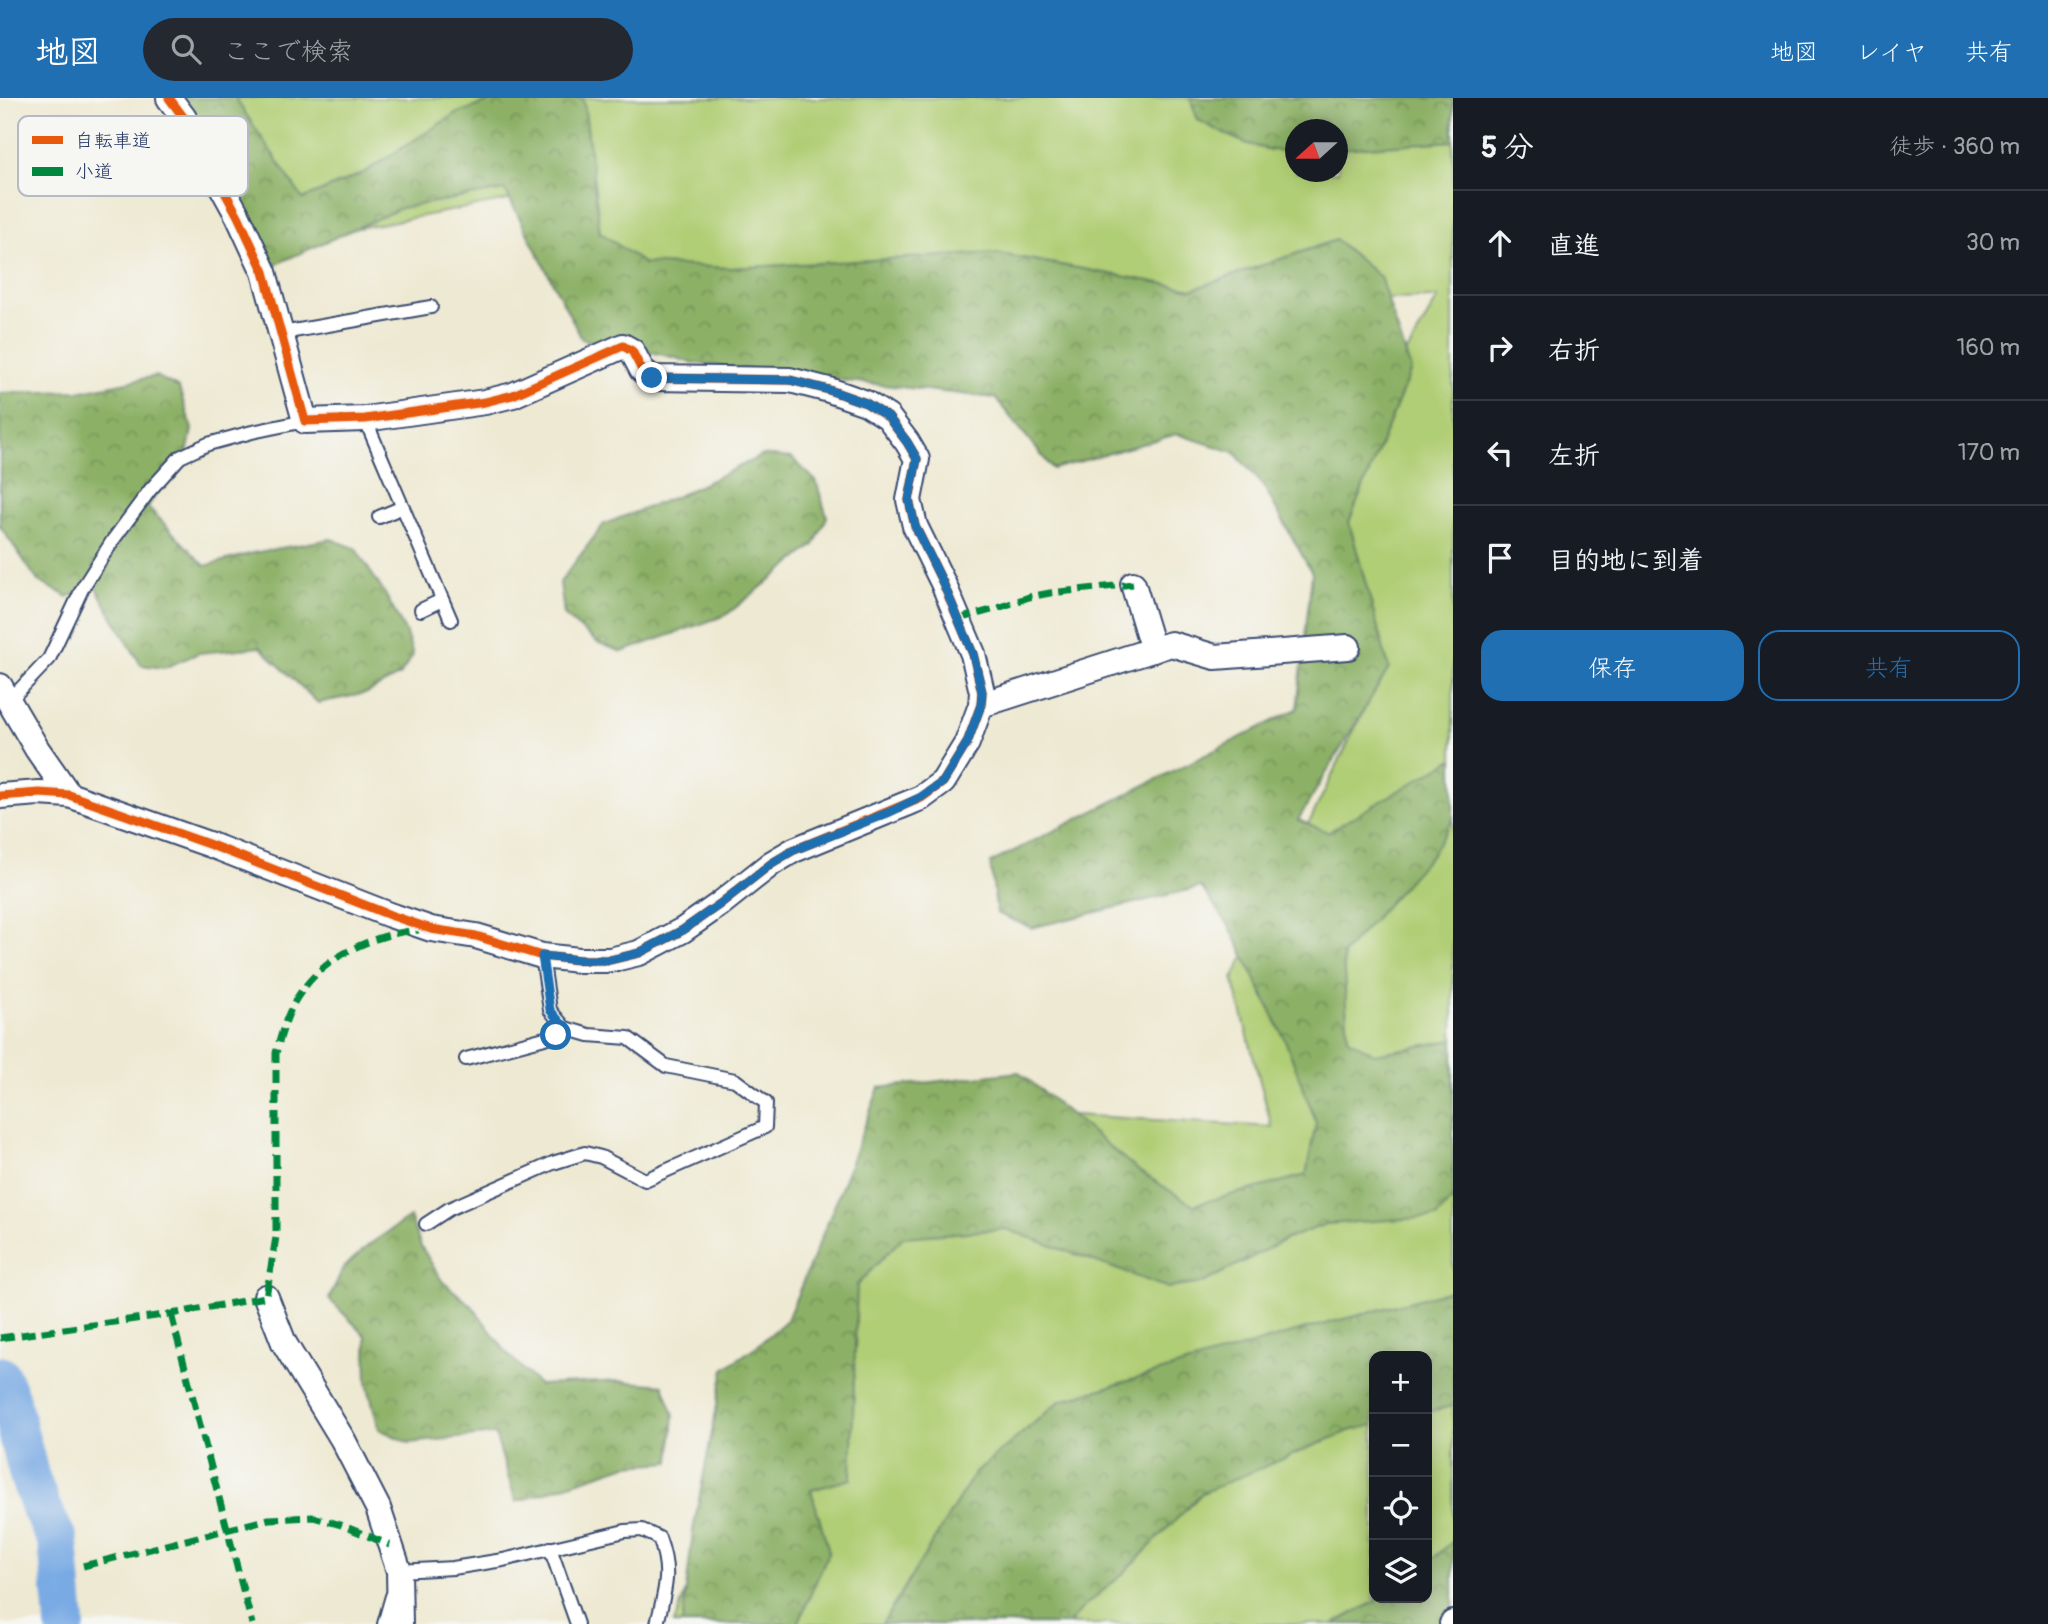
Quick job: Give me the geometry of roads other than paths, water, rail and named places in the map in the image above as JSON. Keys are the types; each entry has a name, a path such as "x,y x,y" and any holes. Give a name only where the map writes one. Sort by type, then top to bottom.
{"street":[{"path":"169,98 182,116"},
{"path":"0,796 39,793 69,795 211,845 431,929 476,936 542,956 610,960 639,953 683,930 772,863 794,850 921,797 943,782 967,743 981,705 982,692 973,654 915,526 909,500 917,459 888,417 866,403 790,380 652,378 642,370 632,351 623,346 513,395 485,402 365,419 305,421 264,272 226,196"},
{"path":"1133,584 1153,650"},
{"path":"981,705 1171,644 1215,657 1348,647"},
{"path":"4,693 37,749 69,795"},
{"path":"266,1297 284,1343 343,1440 378,1508 399,1571 400,1624"}],"lane":[{"path":"282,333 431,307"},
{"path":"365,419 450,620"},
{"path":"4,693 49,659 83,587 113,540 149,491 180,457 208,444 305,421"},
{"path":"379,517 403,507"},
{"path":"421,610 442,600"},
{"path":"426,1224 449,1209 553,1163 585,1153 601,1157 645,1180 765,1126 766,1103 735,1080 666,1066 628,1038 589,1035 565,1028 550,1010 542,956"},
{"path":"466,1059 556,1035 565,1028"},
{"path":"384,1624 399,1571 453,1568 503,1560 625,1531 642,1530 659,1538 666,1558 667,1580 657,1624"},
{"path":"550,1548 577,1624"}],"waterway":[{"path":"0,1376 10,1400 29,1475 41,1508 58,1541 65,1624"}]}
